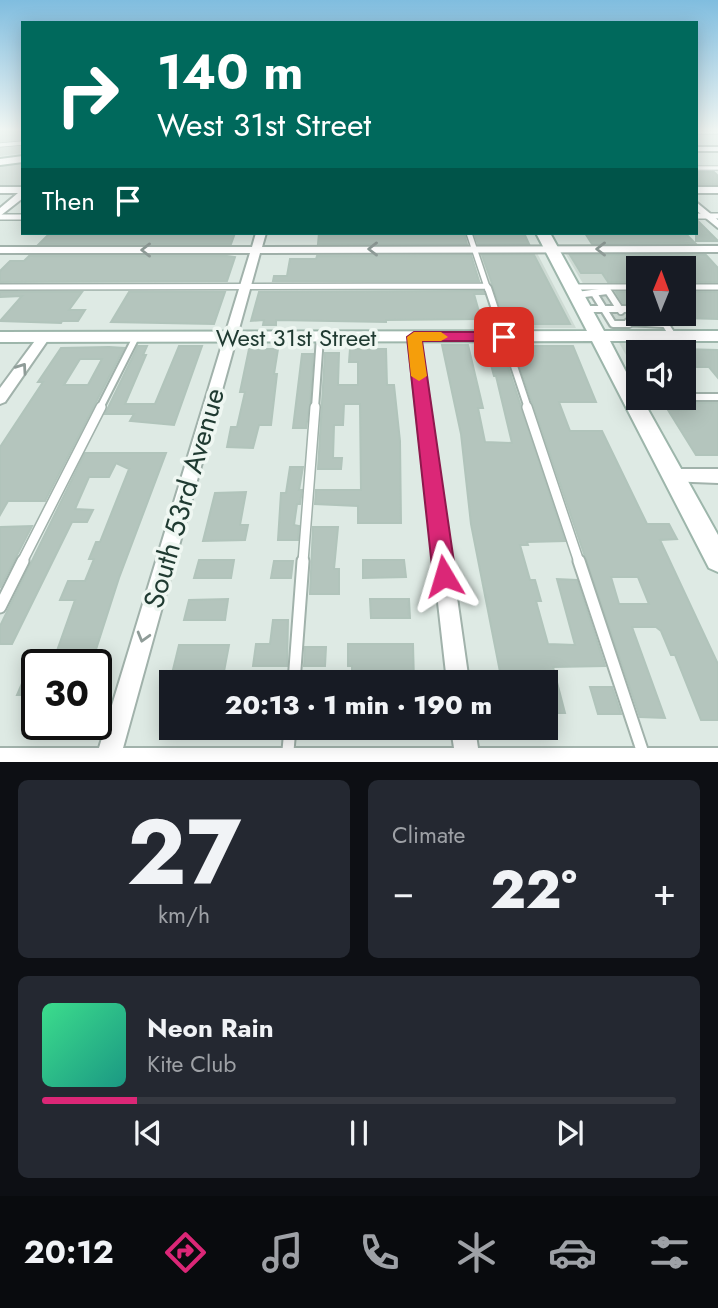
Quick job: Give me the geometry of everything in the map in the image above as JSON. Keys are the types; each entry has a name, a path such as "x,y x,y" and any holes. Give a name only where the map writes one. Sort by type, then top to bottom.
{"main road":[{"path":"544,235 598,337 626,379"},
{"name":"West 31st Street","path":"0,337 598,337 635,327 718,336"},
{"path":"642,410 673,476 718,560"}],"street":[{"path":"698,190 718,190"},
{"path":"0,191 21,192"},
{"path":"0,215 21,194"},
{"path":"698,206 714,216 718,225"},
{"name":"South 53rd Avenue","path":"107,761 260,235"},
{"path":"0,250 718,249"},
{"path":"0,399 44,337"},
{"path":"414,337 456,670"},
{"path":"673,476 718,477"},
{"path":"464,740 467,761"},
{"path":"0,761 718,760"}],"lane":[{"path":"698,168 718,168"},
{"path":"0,215 21,217"},
{"path":"470,235 496,312 512,337"},
{"path":"0,287 486,286"},
{"path":"696,287 718,287"},
{"path":"577,297 626,290"},
{"path":"577,297 604,309 622,310 608,291"},
{"path":"577,297 626,291"},
{"path":"595,295 613,324 635,327 647,340"},
{"path":"496,312 510,312 512,337 646,761"},
{"path":"666,326 669,330"},
{"path":"0,607 136,337"},
{"path":"294,670 320,337"},
{"path":"696,397 718,397"},
{"path":"287,761 289,740"}],"shaded area":[{"path":"0,165 21,165 21,188 0,189"},
{"path":"475,251 536,251 576,328 501,328"},
{"path":"564,251 587,251 611,287 626,287 626,326 672,328 609,328"},
{"path":"618,341 626,341 626,355"}],"building":[{"path":"698,172 714,172 718,176 718,184 698,184"},
{"path":"698,221 718,241 696,241"},
{"path":"48,235 234,235 231,244 39,244"},
{"path":"319,235 465,235 467,244 318,244"},
{"path":"475,235 525,235 529,244 478,244"},
{"path":"586,235 687,235 695,243 592,244"},
{"path":"471,255 479,281 273,281 274,276 287,276 290,259 316,259 317,256"},
{"path":"482,255 534,255 570,324 532,324 526,308 500,306"},
{"path":"570,255 706,255 718,268 718,282 696,282 696,256 626,256 626,282 608,282 602,273 581,273"},
{"path":"29,256 235,257 227,281 0,282 0,271 10,261 24,261"},
{"path":"483,291 484,294 474,294 481,319 386,322 276,320 276,325 263,325 264,320 251,321 259,292"},
{"path":"0,292 82,292 69,310 85,310 78,321 0,321 22,296 0,297"},
{"path":"129,292 225,292 214,324 111,322"},
{"path":"616,292 626,292 626,305"},
{"path":"696,292 718,292 718,319 696,318"},
{"path":"442,345 468,345 483,408 478,408 485,442 512,443 486,346 500,346 565,541 527,542 528,545 520,545 530,580 535,580 541,601 536,601 548,644 575,645 557,579 577,580 605,666 500,670 471,524 461,434"},
{"path":"138,346 147,346 143,355 146,355 125,404 155,404 179,346 202,346 174,425 130,421 134,414 105,414"},
{"path":"523,346 573,346 596,402 559,402 570,431 602,431 647,524 669,524 677,539 660,540 718,664 718,720 701,720 675,655 671,655 661,631 656,627 632,627 665,718 640,717 519,364 530,364","holes":["611,577 638,577 649,604 619,604"]},
{"path":"61,348 124,348 45,501 8,501 0,515 0,447 43,382 38,382","holes":["80,359 102,359 88,385 64,385"]},
{"path":"249,349 278,349 271,425 259,425 253,448 227,447 231,427 237,427 245,392 240,392"},
{"path":"350,349 386,349 387,385 394,385 400,441 401,523 358,523 358,506 315,504 316,490 361,490 360,404 344,404 343,425 334,425 333,458 342,458 341,469 318,469 325,353 339,353 338,385 358,385 358,362 349,362"},
{"path":"696,349 718,350 718,378 709,367 696,367"},
{"path":"302,354 313,354 310,403 306,428 293,428"},
{"path":"696,403 718,403 718,455 696,455 668,410 696,410"},
{"path":"85,453 166,453 119,578 96,649 58,649 75,600 60,600 68,581 85,581 94,559 89,559 96,542 100,542 129,469 116,463 109,477 89,477 75,509 93,510 87,522 72,522 12,644 0,644 0,626"},
{"path":"290,467 303,467 299,490 302,490 300,504 297,504 294,525 299,526 298,540 278,540 281,493 286,493"},
{"path":"246,492 240,525 248,525 245,540 203,541 215,493"},
{"path":"32,526 0,588 0,527"},
{"path":"313,527 338,527 334,569 339,569 339,594 310,594"},
{"path":"199,560 234,560 231,578 194,578"},
{"path":"363,560 404,560 406,577 363,578"},
{"path":"274,561 293,561 291,578 271,578"},
{"path":"228,599 225,620 184,620 189,600"},
{"path":"370,599 409,599 410,618 371,618"},
{"path":"273,620 288,620 287,666 253,666 256,644 270,644"},
{"path":"348,644 413,644 414,670 352,670 352,666 348,666"},
{"path":"179,645 229,645 224,670 173,670"},
{"path":"305,647 326,647 325,666 304,666"},
{"path":"558,686 565,713 558,713"},
{"path":"590,687 612,687 621,714 598,714"}],"slow traffic":[{"path":"419,376 414,337 441,337"}],"route":[{"path":"444,576 414,337 504,337"}]}
